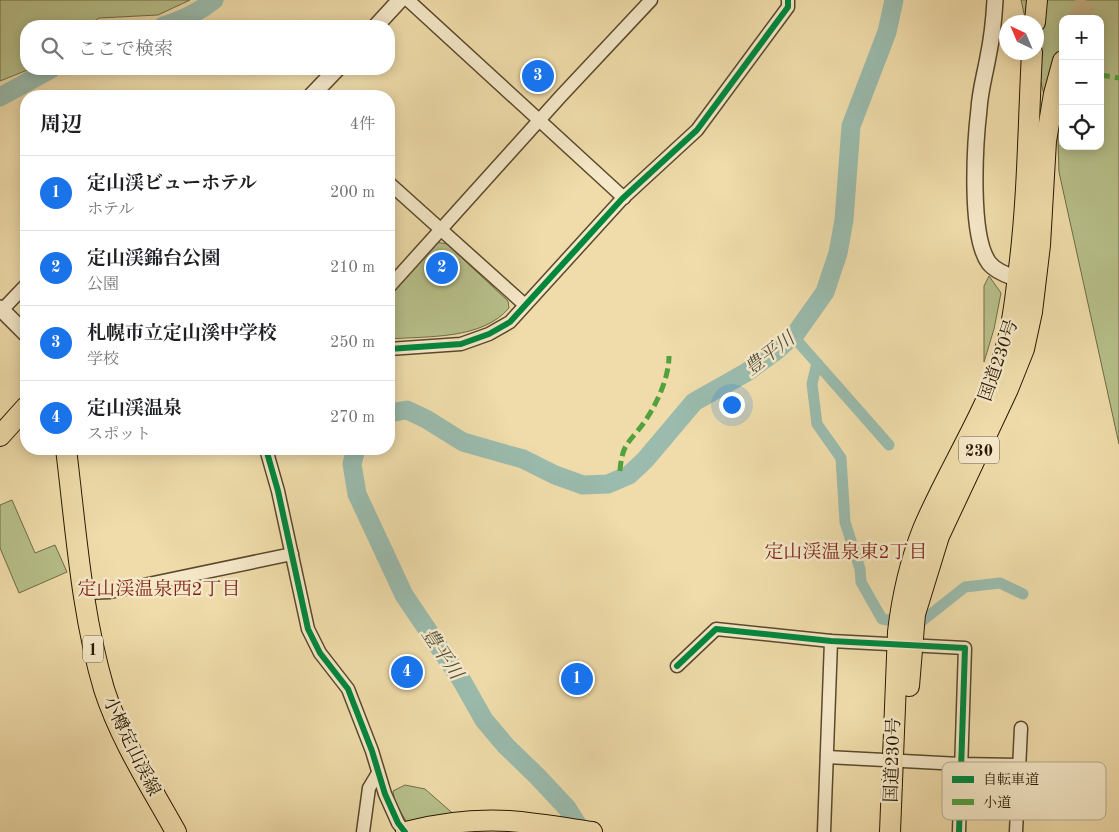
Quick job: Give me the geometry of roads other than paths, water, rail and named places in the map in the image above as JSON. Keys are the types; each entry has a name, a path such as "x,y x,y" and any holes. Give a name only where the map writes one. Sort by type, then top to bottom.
{"main road":[{"path":"1035,15 1037,0"},
{"name":"国道230号","path":"890,832 898,761 904,639 908,612 939,536 1008,389 1024,349 1032,312 1026,282 1024,222 1032,60"},
{"name":"国道230号","path":"1026,282 1040,245 1046,141 1059,76"},
{"path":"0,436 20,414"},
{"name":"小樽定山渓線","path":"67,455 83,593 92,642 105,691 125,738 176,832"},
{"name":"国道230号","path":"898,761 902,832"},
{"path":"406,832 435,826 487,821 510,821 592,832"}],"street":[{"path":"382,20 400,0"},
{"path":"408,0 624,198"},
{"path":"395,280 538,120 651,0"},
{"path":"395,349 461,344 489,334 510,322 624,198 697,130 788,6 788,0"},
{"path":"995,0 989,55 978,110 976,209 978,234 983,252 990,265 1026,282"},
{"path":"317,90 331,75"},
{"path":"395,189 526,306"},
{"path":"20,291 1,309 20,328"},
{"path":"268,455 278,491 308,629 320,653 348,689 372,751 392,812 406,832"},
{"path":"83,593 110,592 292,554"},
{"path":"677,666 716,629 831,641 904,639 965,648 960,762"},
{"path":"824,832 831,641"},
{"path":"1018,762 1021,728"},
{"path":"826,757 942,763"},
{"path":"363,832 368,788 378,773"}],"waterway":[{"path":"180,20 190,16 214,0"},
{"name":"豊平川","path":"395,412 407,410 426,419 463,442 523,459 555,475 583,485 608,484 629,475 645,460 694,402 747,372 796,333 825,292 838,253 844,220 851,126 887,32 894,0"},
{"path":"0,97 40,75"},
{"path":"793,336 889,445"},
{"path":"817,363 812,384 817,424 841,458 845,522 860,569 861,582 882,619 917,625 965,587 1000,583 1023,594"},
{"name":"豊平川","path":"354,455 352,464 357,494 404,595 462,681 484,720 506,746 567,808 582,832"}],"tunnel":[{"path":"1080,15 1086,0"}],"place":[{"name":"札幌市立定山溪中学校","path":"538,76"},
{"name":"定山渓錦台公園","path":"442,268"},
{"name":"定山渓温泉","path":"407,672"},
{"name":"定山渓ビューホテル","path":"577,679"}],"district":[{"name":"定山渓温泉東2丁目","path":"846,551"},
{"name":"定山渓温泉西2丁目","path":"159,588"}]}
